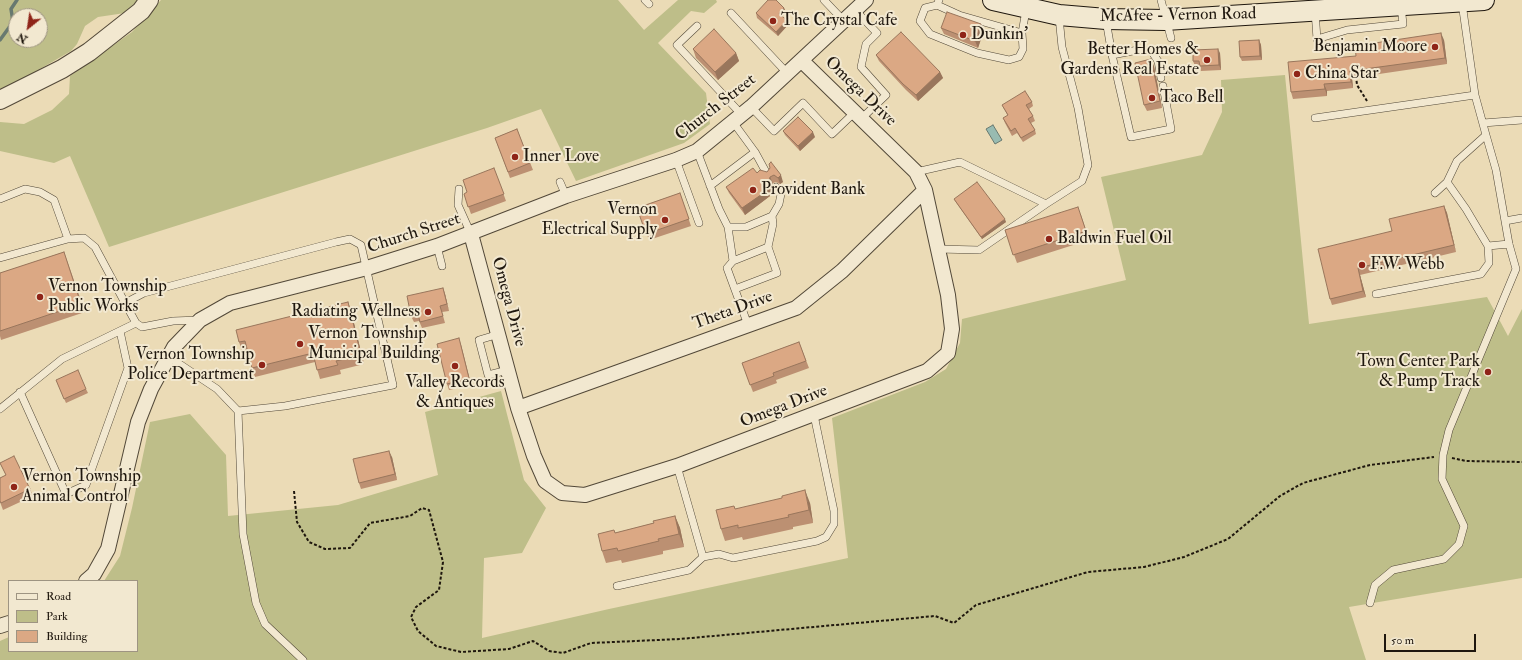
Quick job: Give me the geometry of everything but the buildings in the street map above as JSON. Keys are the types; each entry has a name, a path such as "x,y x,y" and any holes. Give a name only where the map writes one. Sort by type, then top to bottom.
{"main road":[{"name":"McAfee - Vernon Road","path":"993,0 1026,9 1059,15 1168,29 1302,10 1484,0"}],"street":[{"path":"0,100 56,72 89,52 141,11 149,0"},
{"name":"Church Street","path":"87,580 94,574 108,549 138,422 151,389 174,347 200,320 230,303 367,268 437,246 566,196 676,160 697,151 742,115 788,74 866,0"},
{"name":"Omega Drive","path":"471,234 518,408 544,481 562,493 585,495 677,466 927,371 948,353 952,329 948,295 925,190 916,172 802,61"},
{"name":"Theta Drive","path":"518,408 796,308 842,271 925,190"}],"lane":[{"path":"824,0 844,21"},
{"path":"1161,0 1168,29"},
{"path":"1370,603 1375,585 1392,570 1444,559 1459,544 1464,526 1442,479 1443,456 1449,430 1519,269 1509,244 1496,170 1475,96 1462,1"},
{"path":"1022,32 959,15 938,2 925,8 920,21 930,34 977,53 1009,60 1019,57 1023,49 1022,32 1026,9"},
{"path":"1302,10 1317,39 1347,30 1403,24 1401,5"},
{"path":"697,26 677,45 742,115 774,131 803,104 832,134 886,95 861,67 866,44 877,33 855,10"},
{"path":"731,13 788,74"},
{"path":"938,249 979,250 1082,181 1088,165 1078,108 1062,47 1059,15"},
{"path":"1106,20 1112,55 1131,136 1171,129 1163,86"},
{"path":"1112,55 1143,49 1152,52 1158,61 1162,78"},
{"path":"1315,118 1475,96"},
{"path":"742,115 755,152 767,174"},
{"path":"1482,123 1522,120"},
{"path":"1435,193 1447,182 1457,161 1486,135"},
{"path":"697,151 728,227 733,261"},
{"path":"710,186 755,152"},
{"path":"676,160 699,223"},
{"path":"916,172 960,162 1046,204"},
{"path":"560,182 566,196"},
{"path":"1376,294 1481,274 1489,263 1488,246 1466,209 1447,182"},
{"path":"728,227 746,227 772,216 779,204 781,194 776,187"},
{"path":"458,188 458,204 471,234"},
{"path":"0,199 25,189 40,192 54,200 68,239"},
{"path":"735,289 777,273 768,247 774,224 772,216"},
{"path":"1505,221 1522,218"},
{"path":"0,258 68,239 84,238 95,247 136,324 142,327 173,321 200,320"},
{"path":"125,303 144,293 350,239 361,245 393,385 284,406 238,411"},
{"path":"1488,246 1509,244"},
{"path":"437,246 442,266"},
{"path":"748,325 727,268 733,261 768,247"},
{"path":"0,409 62,358 136,324"},
{"path":"20,392 66,494 86,485 128,368 120,331"},
{"path":"499,334 479,340 488,375 508,370"},
{"path":"169,357 217,389 238,411 243,534 256,602 265,624 303,660"},
{"path":"616,586 689,570 703,557 719,554 733,558 826,537 834,524 834,511 814,415"},
{"path":"677,466 703,557"}],"path":[{"path":"1355,72 1357,85 1374,110"},
{"path":"294,491 297,522 309,542 325,549 350,548 370,523 410,516 422,508 429,510 443,562 439,590 416,607 411,617 418,630 436,646 461,652 509,650 533,640 549,651 563,653 591,643 680,639 935,616 954,623 976,605 1088,572 1144,566 1184,557 1228,539 1280,496 1303,482 1370,465 1443,456 1466,461 1522,462"}],"green space":[{"path":"0,0 138,0 125,13 98,17 85,26 77,44 71,51 21,80 0,89"},
{"path":"161,0 618,0 644,30 678,0 716,0 717,2 704,13 691,11 658,43 706,93 710,124 684,143 576,181 541,109 487,128 109,247 70,156 54,163 0,151 0,122 24,124 52,110 69,94 70,76 132,32"},
{"path":"1285,75 1309,324 1487,297 1508,336 1522,309 1522,578 1349,607 1366,660 0,660 0,641 8,637 8,652 138,652 138,580 105,580 120,556 132,508 150,422 190,414 226,455 228,516 338,505 438,475 425,412 501,391 524,480 546,508 522,553 484,558 482,638 609,609 848,558 832,418 925,382 946,369 960,343 962,319 1126,280 1101,177 1202,155 1222,112 1221,80"}],"water":[{"path":"993,125 1002,140 995,144 986,129"}],"waterway":[{"path":"0,40 13,22 11,9 17,0"}],"place":[{"name":"The Crystal Cafe","path":"773,21"},
{"name":"Dunkin'","path":"963,35"},
{"name":"Benjamin Moore","path":"1435,47"},
{"name":"Better Homes & Gardens Real Estate","path":"1207,60"},
{"name":"China Star","path":"1297,74"},
{"name":"Taco Bell","path":"1152,98"},
{"name":"Inner Love","path":"515,157"},
{"name":"Provident Bank","path":"753,190"},
{"name":"Vernon Electrical Supply","path":"665,220"},
{"name":"Baldwin Fuel Oil","path":"1049,239"},
{"name":"F.W. Webb","path":"1362,265"},
{"name":"Vernon Township Public Works","path":"40,297"},
{"name":"Radiating Wellness","path":"428,312"},
{"name":"Vernon Township Municipal Building","path":"300,344"},
{"name":"Vernon Township Police Department","path":"262,365"},
{"name":"Valley Records & Antiques","path":"455,366"},
{"name":"Town Center Park & Pump Track","path":"1488,372"},
{"name":"Vernon Township Animal Control","path":"14,487"}]}
